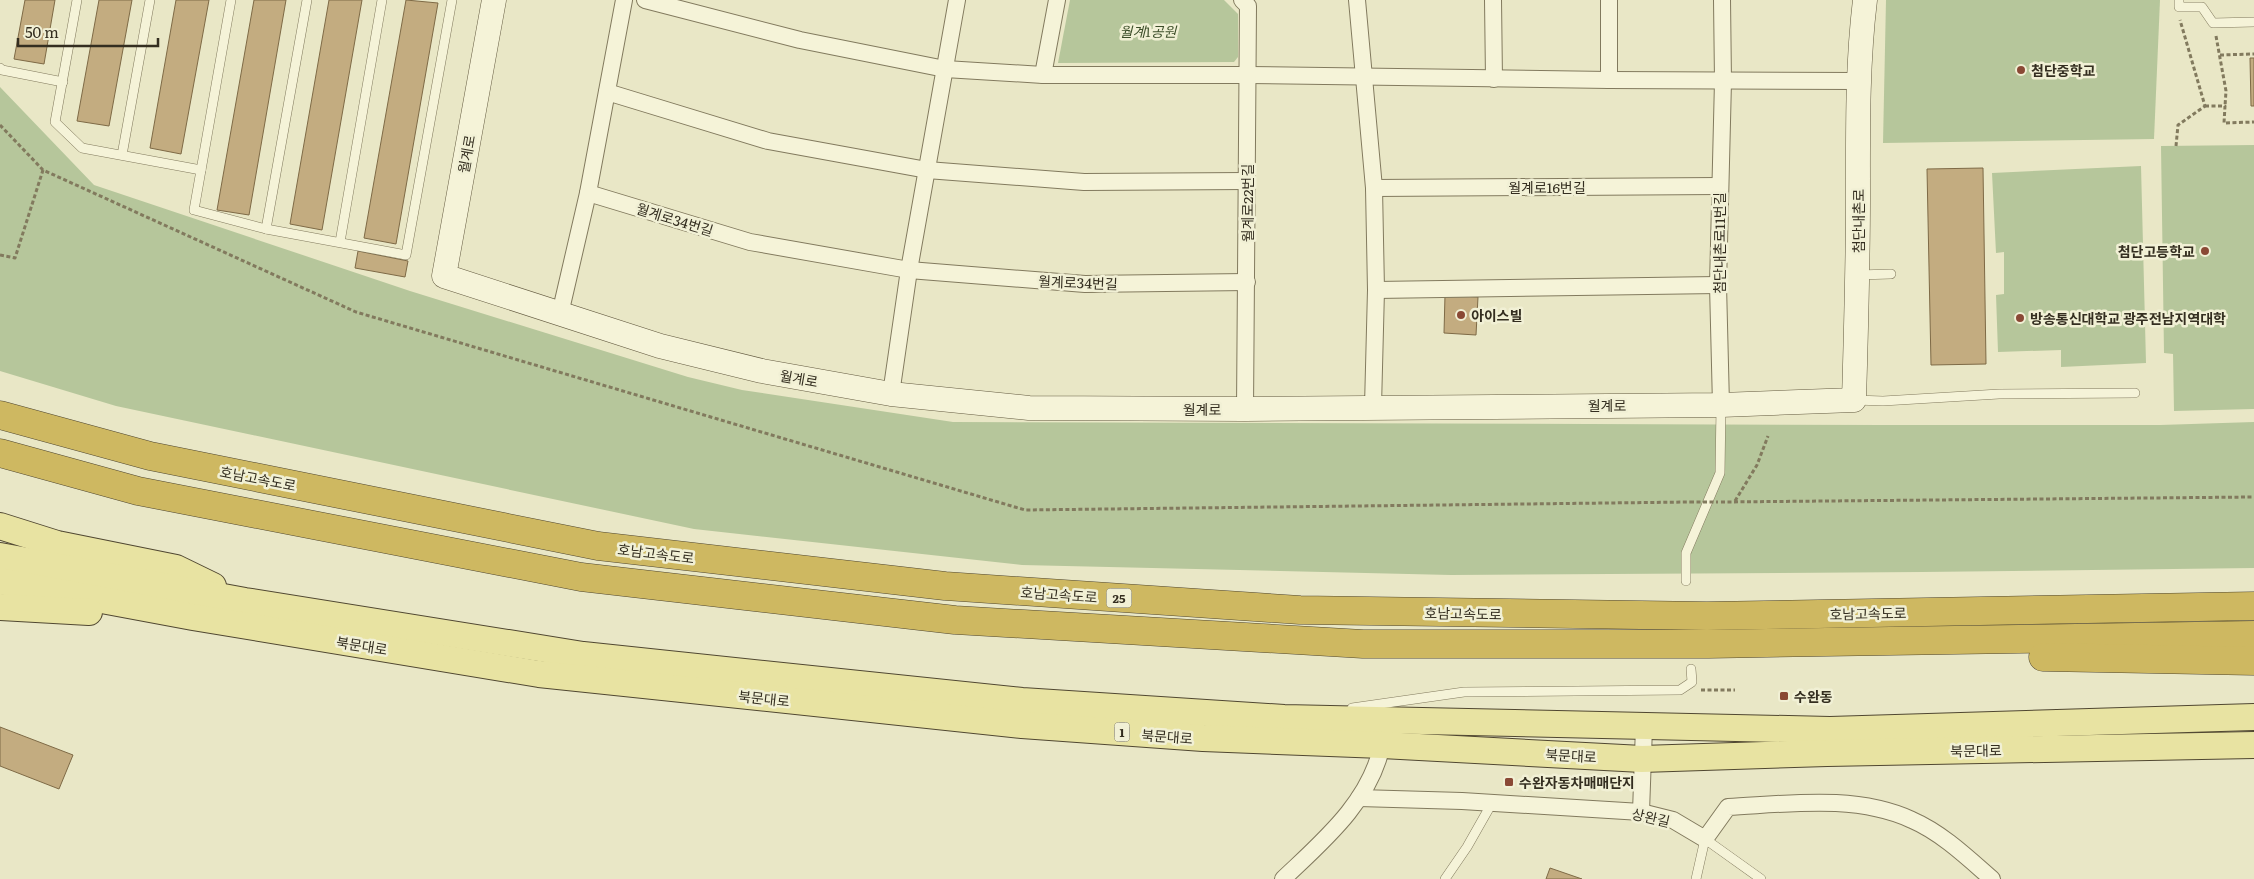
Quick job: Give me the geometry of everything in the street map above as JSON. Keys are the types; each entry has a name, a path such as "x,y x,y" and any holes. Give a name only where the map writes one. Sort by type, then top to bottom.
{"highway":[{"name":"호남고속도로","path":"0,415 150,456 598,546 945,586 1300,610 1707,616 2254,606"},
{"name":"호남고속도로","path":"0,453 138,492 581,577 955,620 1363,644 1709,644 2254,635"},
{"path":"1709,644 1848,658 2062,656 2254,661"}],"main road":[{"path":"0,526 56,544 176,568 245,601"},
{"name":"북문대로","path":"0,556 245,601 583,655 1022,701 1284,718 1830,730 2254,717"},
{"name":"북문대로","path":"0,581 193,618 558,676 1022,725 1203,738 1382,745 1642,759 1827,753 2254,745"},
{"path":"0,607 193,618"}],"street":[{"name":"월계로","path":"494,0 444,276 660,346 762,372 891,394 1029,408 1245,409 1373,406 1721,405 1854,400"},
{"path":"560,314 588,193 624,0"},
{"path":"645,0 800,40 945,69 1043,75 1248,74 1609,80 1858,81"},
{"path":"891,394 909,270 957,0"},
{"path":"1043,75 1057,0"},
{"name":"월계로22번길","path":"1242,0 1248,6 1245,409"},
{"path":"1357,0 1374,188 1376,290 1373,406"},
{"path":"1494,0 1494,78"},
{"path":"1609,0 1609,80"},
{"name":"첨단내촌로11번길","path":"1721,405 1718,285 1723,81 1722,0"},
{"path":"1856,0 1860,41"},
{"path":"1860,41 1865,0"},
{"name":"첨단내촌로","path":"1854,400 1858,275 1858,81 1860,41"},
{"path":"607,92 768,141 927,170 1084,182 1247,181"},
{"name":"월계로16번길","path":"1374,188 1719,186"},
{"name":"월계로34번길","path":"588,193 750,242 909,270 1086,284 1247,282"},
{"path":"1376,290 1718,285"},
{"path":"1640,812 1644,727"},
{"path":"1283,879 1330,834 1359,798 1377,766 1382,745"},
{"name":"상완길","path":"1359,798 1492,803 1640,812 1672,820 1705,839"},
{"path":"1705,839 1728,807 1805,803 1856,805 1883,809 1922,825 1965,855 1992,879"}],"lane":[{"path":"77,0 55,122 82,148 201,170"},
{"path":"122,155 150,0"},
{"path":"231,0 194,210 266,228 406,255 452,0"},
{"path":"266,228 307,0"},
{"path":"340,242 382,0"},
{"path":"2179,4 2202,7 2213,23 2254,22"},
{"path":"0,68 2,70 63,82"},
{"path":"1858,275 1891,274"},
{"path":"1854,400 1883,401 1999,394 2135,393"},
{"path":"1686,581 1686,553 1720,473 1721,405"},
{"path":"1284,718 1464,692 1680,690 1692,682 1691,668"},
{"path":"1445,879 1467,847 1492,803"},
{"path":"1696,879 1705,839 1761,879"}],"path":[{"path":"2179,4 2180,21 2205,106"},
{"path":"2213,23 2226,91 2224,122 2254,122"},
{"path":"2220,55 2254,54"},
{"path":"2176,146 2178,125 2205,106 2225,106"},
{"path":"0,254 14,258 43,170"},
{"path":"1734,502 1756,465 1768,436"},
{"path":"1690,502 2254,497"},
{"path":"1680,690 1735,690"}],"green space":[{"name":"월계1공원","path":"1070,0 1224,0 1238,14 1238,57 1234,62 1058,63"},
{"name":"첨단중학교","path":"1886,0 2160,0 2154,139 1883,143"},
{"path":"0,87 94,185 410,291 688,377 742,390 953,422 2160,425 2254,422 2254,568 1451,575 1022,565 694,529 116,406 0,371"},
{"path":"2254,145 2254,409 2174,411 2173,354 2164,353 2161,146"},
{"path":"2141,166 2146,363 2061,367 2061,350 1998,352 1996,295 2004,294 2004,252 1996,253 1992,173"}],"building":[{"path":"25,0 55,0 44,64 14,59"},
{"path":"99,0 132,0 109,126 77,121"},
{"path":"176,0 209,0 181,154 150,148"},
{"path":"254,0 286,0 249,215 217,210"},
{"path":"329,0 362,0 322,230 290,224"},
{"path":"406,0 438,3 396,244 364,238"},
{"path":"2250,58 2254,58 2254,106 2251,106"},
{"path":"1983,168 1986,364 1931,365 1927,169"},
{"path":"358,251 408,261 405,277 355,268"},
{"name":"아이스빌","path":"1445,295 1478,297 1476,335 1444,333"},
{"path":"0,727 73,755 59,789 0,766"},
{"path":"1550,868 1582,879 1546,879"}],"place":[{"name":"첨단중학교","path":"2021,70"},
{"name":"첨단고등학교","path":"2205,251"},
{"name":"아이스빌","path":"1461,315"},
{"name":"방송통신대학교 광주전남지역대학","path":"2020,318"},
{"name":"수완동","path":"1784,696"},
{"name":"수완자동차매매단지","path":"1509,782"}]}
